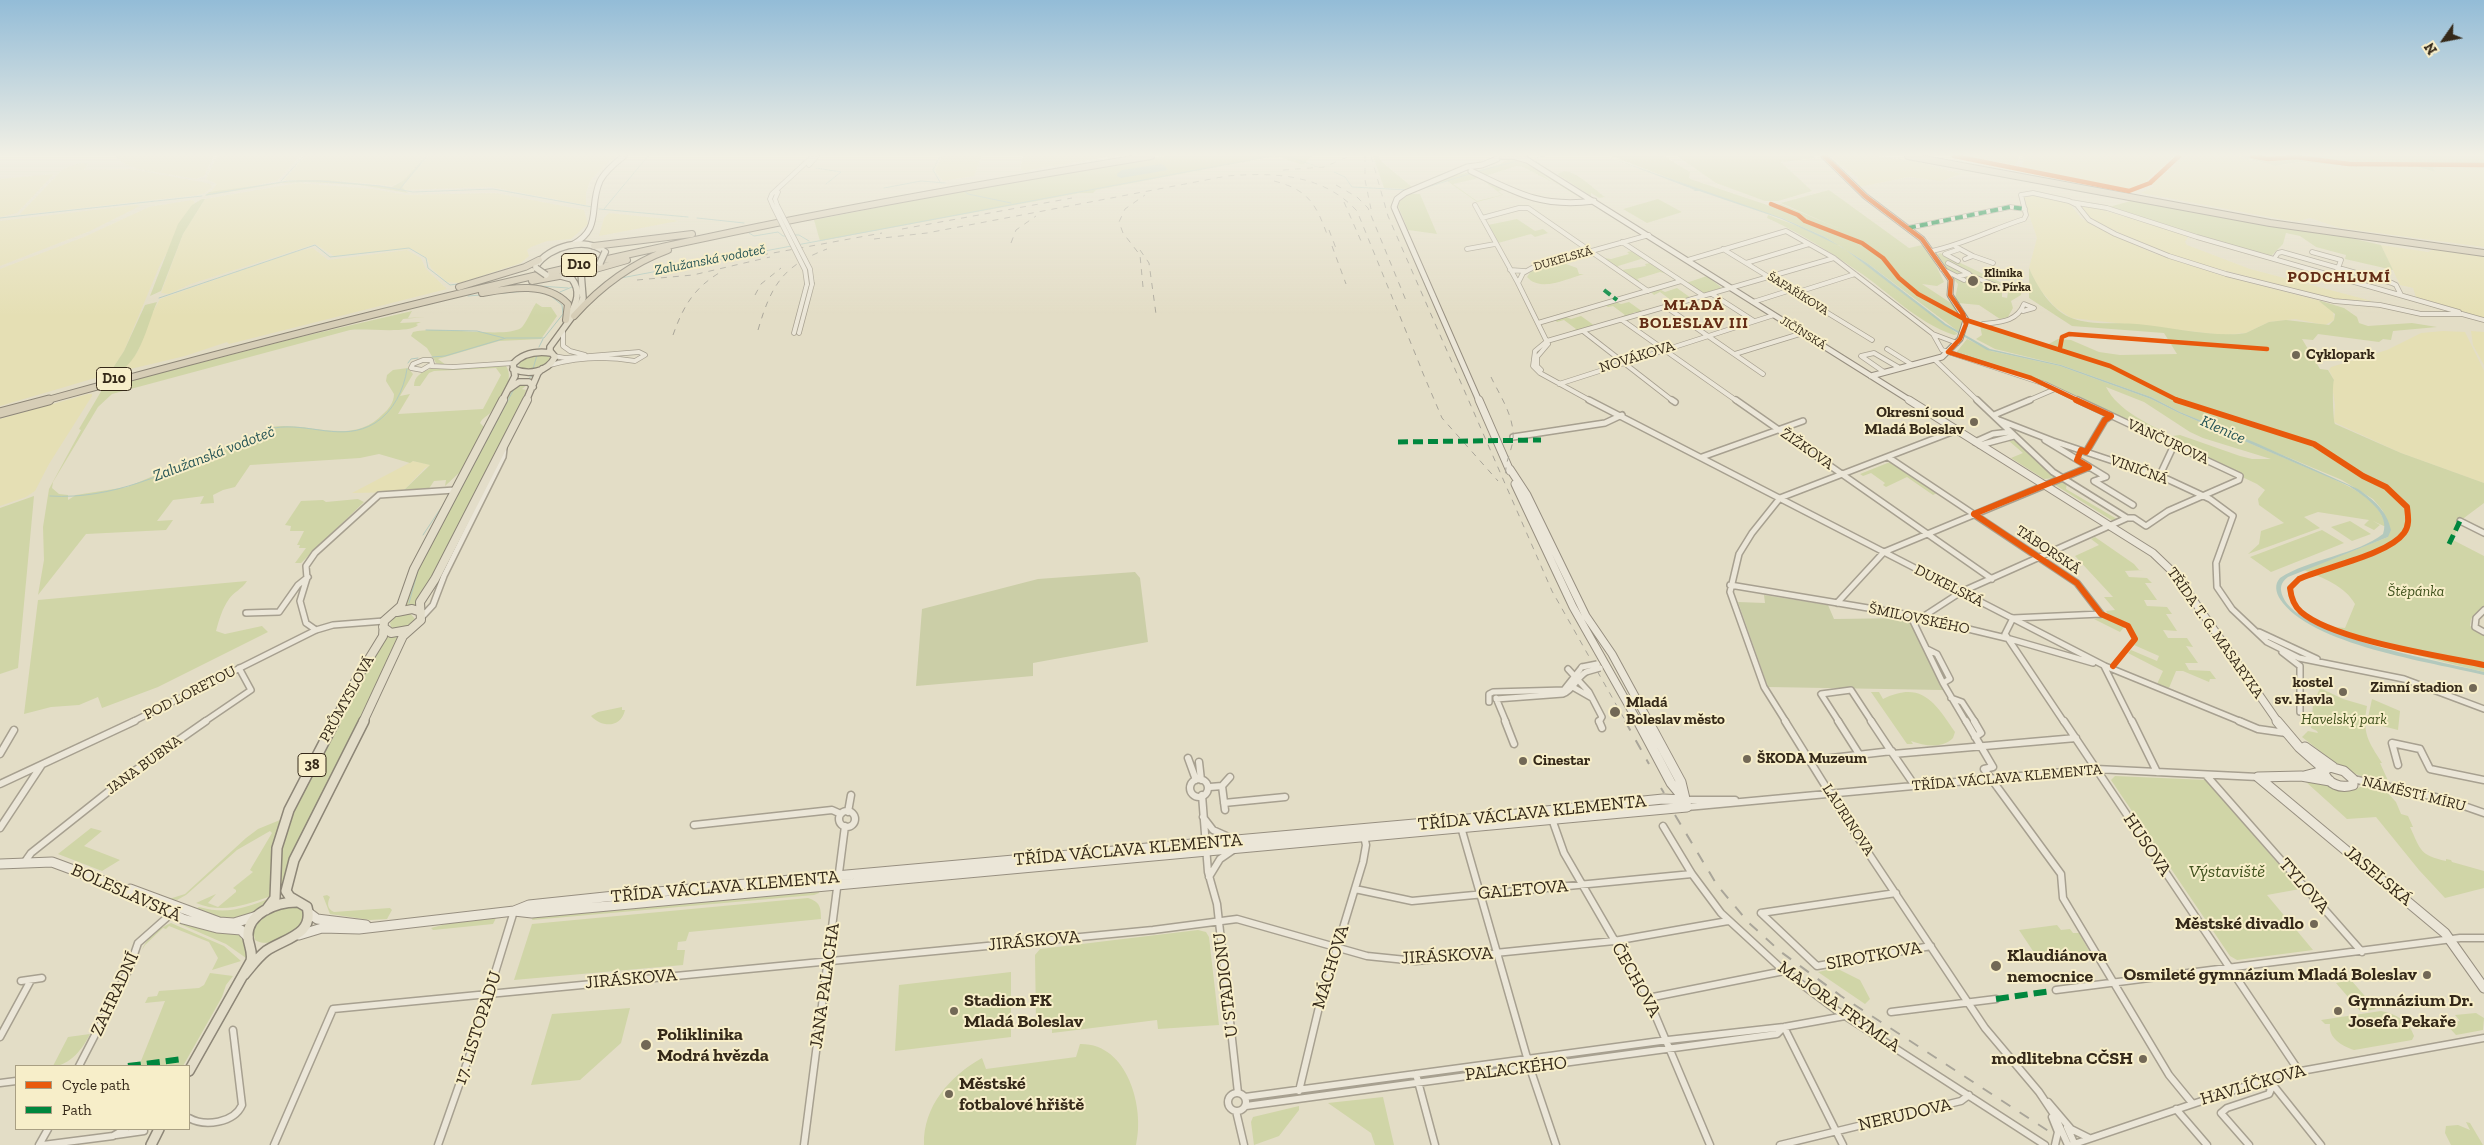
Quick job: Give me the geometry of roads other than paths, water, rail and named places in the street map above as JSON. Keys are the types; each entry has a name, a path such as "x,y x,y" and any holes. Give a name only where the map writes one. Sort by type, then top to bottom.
{"highway":[{"name":"D10","path":"0,412 228,348 408,303 734,228 831,209"},
{"name":"D10","path":"0,412 280,338 587,263 844,209"},
{"path":"583,272 685,245 846,209"},
{"path":"2197,209 2260,221 2484,252"},
{"path":"2212,209 2484,252"},
{"path":"593,246 734,228"},
{"path":"574,316 600,289 621,272 651,256 685,245"},
{"path":"408,303 524,267 539,260"},
{"path":"460,297 560,276"},
{"path":"460,297 511,289 544,290 556,294 566,302 568,312 566,320"},
{"name":"D10","path":"280,338 460,297"}],"main road":[{"path":"533,354 549,341 566,320 576,302 577,287 572,279 546,275 536,268 539,260 552,251 571,246 593,246 602,248 605,252 605,257 600,263 583,272 560,276"},
{"path":"514,366 524,372 542,369 550,365 554,360 550,347 574,316 584,298 584,286 580,276 583,272"},
{"path":"514,366 520,358 533,354 553,355"},
{"path":"411,629 394,633 387,632 384,624 401,606 414,569 516,374 514,366"},
{"name":"PRŮMYSLOVÁ","path":"299,902 290,897 286,890 294,860 384,679 403,636 411,629 421,615 420,602 435,579 533,387 538,373 542,369"},
{"path":"508,390 523,381 528,382 533,387"},
{"path":"393,614 409,609 421,615"},
{"name":"PRŮMYSLOVÁ","path":"264,912 275,898 277,848 289,810 356,680 383,636 384,624"},
{"path":"264,912 283,902 299,902"},
{"name":"38","path":"299,902 306,905 309,913"},
{"name":"38","path":"249,940 252,923 264,912"},
{"path":"244,975 264,953 292,938 305,926 309,913"},
{"path":"249,940 261,948 278,945"},
{"path":"190,1069 218,1016 244,975 252,957 249,940"},
{"path":"151,1145 158,1130"}],"street":[{"path":"593,246 587,242 587,236 596,209"},
{"path":"777,209 805,270 809,284 796,333"},
{"path":"1395,209 1556,574 1671,783 1686,803"},
{"path":"1477,209 1518,282"},
{"path":"1482,218 1514,209"},
{"path":"1530,209 1648,291"},
{"name":"JIČÍNSKÁ","path":"1608,209 2044,485"},
{"path":"1871,376 1910,364 1935,360 1948,352 1958,341 1964,331 1966,320 1950,294 1951,280 1932,251 1922,239 1883,209"},
{"path":"1908,228 1992,209"},
{"path":"1932,251 1955,246 1995,228 2022,220 2026,216 2025,209"},
{"path":"2080,209 2087,218 2098,226 2152,250 2217,272 2338,302 2380,305 2421,314 2462,314"},
{"path":"2112,209 2484,320"},
{"path":"1688,260 1786,231 1834,258 1933,334 1958,341"},
{"name":"DUKELSKÁ","path":"1649,235 1525,271 1518,282 1547,343 1537,357 1537,366 1544,372 1561,383 1780,498 2105,666 2258,729 2286,733"},
{"path":"571,246 587,236"},
{"path":"1622,242 1704,296"},
{"path":"1467,249 1495,244"},
{"path":"1746,263 1808,244"},
{"path":"1955,246 1973,256 1993,263"},
{"name":"ŠAFAŘÍKOVA","path":"1723,249 1872,340"},
{"path":"1958,261 1945,254 1960,250"},
{"path":"2274,259 2278,252 2282,252 2394,284 2401,295"},
{"path":"2312,252 2341,260 2335,276"},
{"path":"1965,259 1973,256"},
{"path":"1547,343 1834,258"},
{"path":"1948,263 1969,275 2002,288"},
{"path":"1942,269 1964,280"},
{"path":"1510,270 1525,271"},
{"path":"1754,302 1855,274"},
{"path":"1959,276 1969,275"},
{"path":"1538,323 1681,281"},
{"path":"1667,308 1713,294 1754,321"},
{"path":"1667,308 1763,374"},
{"path":"1983,324 2016,318 2023,310"},
{"name":"NOVÁKOVA","path":"1561,383 1774,314"},
{"name":"ŽIŽKOVA","path":"1624,321 1992,579"},
{"path":"563,330 562,342 567,350 595,356"},
{"path":"1584,332 1675,402"},
{"path":"1735,354 1803,333"},
{"path":"1933,334 1942,350 1948,352"},
{"path":"1887,349 1910,364"},
{"path":"550,365 566,361 627,358 635,361 645,355 641,352 595,356 553,355"},
{"name":"VANČUROVA","path":"1948,352 2031,378 2240,476 2239,480 2202,496"},
{"path":"1884,372 1861,356 1874,353 1898,367"},
{"path":"627,358 631,354"},
{"name":"VINIČNÁ","path":"1935,360 2000,420 2036,435 2159,476 2220,505 2233,516 2216,563 2215,579 2217,587 2232,609 2254,630 2276,647 2299,658 2404,679 2484,709"},
{"path":"431,366 514,366"},
{"path":"1994,415 2055,389"},
{"path":"1514,437 1605,423 1622,415"},
{"path":"2086,452 2104,420 2111,416"},
{"path":"2000,420 2014,436 2053,472 2126,518"},
{"path":"1702,457 1803,421"},
{"path":"1780,498 1957,430"},
{"path":"1978,443 1993,434 2010,432"},
{"path":"2036,435 2106,477 2094,481 2133,505"},
{"path":"1978,443 2014,436"},
{"name":"PRŮMYSLOVÁ","path":"421,615 433,605 444,576 503,457 506,437"},
{"path":"2159,476 2174,445"},
{"name":"TÁBORSKÁ","path":"1888,457 2077,583 2101,614 2013,618"},
{"path":"1837,603 1884,552 2089,467"},
{"path":"1510,469 1527,495 1586,616 1620,663 1681,782 1685,791 1686,803"},
{"name":"TŘÍDA T. G. MASARYKA","path":"2044,485 2153,553 2176,575 2286,733 2323,770 2330,782"},
{"path":"316,630 309,629 306,626 300,600 308,576 306,566 315,553 378,495 456,490"},
{"path":"1921,618 1961,592 2126,518 2134,518 2146,526 2168,511 2202,496"},
{"name":"LAURINOVA","path":"1780,498 1749,537 1739,554 1730,586 1732,599 1764,687 1812,760 1830,794 1985,1028 2039,1092 2062,1129 2078,1143"},
{"path":"2460,521 2484,533"},
{"path":"246,613 279,612 308,576"},
{"name":"ŠMILOVSKÉHO","path":"1730,586 1910,615 2010,639 2105,666"},
{"path":"287,601 300,600"},
{"path":"2484,610 2476,618 2476,627 2484,632"},
{"path":"1910,615 1951,698 1962,702 1981,733 1975,736 1993,767 1984,769 2061,874 2063,898 2169,1075 2192,1103"},
{"path":"2010,639 2005,634 2013,618"},
{"name":"POD LORETOU","path":"0,784 316,630 333,626 384,624"},
{"name":"VINIČNÁ","path":"2254,630 2324,663"},
{"name":"HUSOVA","path":"2010,639 2299,1071"},
{"path":"2276,647 2300,666 2300,712"},
{"path":"1573,673 1598,666 1620,663"},
{"path":"2105,666 2157,772"},
{"name":"JANA BUBNA","path":"24,863 31,853 133,772 251,690 239,668"},
{"path":"1496,699 1560,696 1567,693 1573,673"},
{"path":"1573,673 1589,692 1602,717 1599,722 1602,728"},
{"path":"1558,692 1569,687"},
{"path":"1489,702 1489,694 1500,691 1569,687 1592,698"},
{"path":"1859,754 1821,694 1851,690 1915,786"},
{"path":"1500,691 1496,699 1514,744"},
{"path":"0,754 14,730"},
{"name":"TŘÍDA T. G. MASARYKA","path":"2286,733 2333,767 2344,770 2353,779"},
{"path":"1823,759 1859,754 1981,747 2076,738"},
{"path":"2398,765 2392,743 2420,748 2430,769 2484,780"},
{"path":"1188,758 1199,778 1206,781 1210,787"},
{"path":"1199,762 1199,778 1190,786 1190,791 1195,795 1202,795 1210,787 1222,786 1230,777"},
{"path":"0,828 42,765"},
{"name":"TŘÍDA VÁCLAVA KLEMENTA","path":"2301,776 2333,767"},
{"name":"TŘÍDA VÁCLAVA KLEMENTA","path":"292,938 322,928 359,929 514,911 532,913 838,880 1460,824 1552,819 1686,803 1743,801 1830,794 2096,769 2258,777 2301,776 2350,787 2354,783 2353,779"},
{"name":"TYLOVA","path":"2206,775 2362,952"},
{"name":"JASELSKÁ","path":"2258,777 2452,940 2484,988"},
{"name":"NÁMĚSTÍ MÍRU","path":"2353,779 2433,796 2484,813"},
{"path":"1663,799 1672,793 1671,783"},
{"path":"1222,786 1225,810"},
{"path":"848,812 851,795"},
{"name":"U STADIONU","path":"1202,795 1202,816 1209,878 1217,904 1242,1095 1246,1106"},
{"path":"1224,803 1285,797"},
{"name":"TŘÍDA VÁCLAVA KLEMENTA","path":"1242,844 1364,836 1663,799 1686,803"},
{"name":"NÁMĚSTÍ MÍRU","path":"2476,810 2484,808"},
{"path":"694,825 832,810 841,814"},
{"path":"848,812 854,813 856,818 854,823 845,826 838,824 837,819 841,814 848,812"},
{"path":"1202,816 1217,832 1242,844"},
{"name":"ČECHOVA","path":"1552,819 1560,844 1648,998 1672,1049 1710,1145"},
{"path":"1460,824 1530,1068 1556,1145"},
{"name":"JANA PALACHA","path":"804,1145 845,826"},
{"name":"MAJORA FRYMLA","path":"1663,826 1692,874 1728,921 1784,971 1845,1016 2045,1145"},
{"name":"MÁCHOVA","path":"1300,1094 1319,1007 1366,851 1364,836"},
{"path":"1209,878 1220,859 1242,844"},
{"name":"BOLESLAVSKÁ","path":"0,864 52,862 114,884 171,914 212,927 241,930 249,940"},
{"name":"GALETOVA","path":"1355,889 1412,901 1692,874"},
{"path":"114,884 227,923 242,921 264,912"},
{"name":"SIROTKOVA","path":"1896,892 1761,913 1817,966 1931,946"},
{"name":"ZAHRADNÍ","path":"80,1065 129,969 138,943 180,907"},
{"name":"17. LISTOPADU","path":"438,1145 489,993 514,911"},
{"name":"TŘÍDA VÁCLAVA KLEMENTA","path":"309,913 317,919 374,926"},
{"name":"JIRÁSKOVA","path":"274,1145 334,1009 1237,919 1367,956 1416,961 1614,941 1728,921"},
{"path":"2056,990 2452,940 2484,938"},
{"path":"1648,998 1784,971"},
{"path":"22,981 42,978"},
{"path":"0,1037 32,980"},
{"path":"1891,1012 1996,998"},
{"name":"PALACKÉHO","path":"1246,1106 1300,1094 1416,1074 1668,1040 1784,1027 1845,1016"},
{"path":"1784,1027 1834,1132 1843,1145"},
{"name":"PALACKÉHO","path":"1242,1095 1300,1094 1530,1068 1777,1034 1784,1027"},
{"path":"190,1119 197,1123 226,1119 237,1115 241,1109 233,1030"},
{"name":"HAVLÍČKOVA","path":"2078,1143 2192,1103 2267,1081 2279,1075 2484,1038"},
{"path":"1602,1049 1604,1058"},
{"path":"1416,1074 1435,1145"},
{"path":"0,1083 15,1081"},
{"path":"2249,1145 2223,1116 2222,1111 2269,1094 2271,1089 2267,1081"},
{"path":"2267,1081 2321,1145"},
{"path":"2039,1092 2077,1134 2078,1143"},
{"name":"U STADIONU","path":"1242,1095 1233,1094 1228,1100 1231,1108 1236,1110 1244,1145"},
{"name":"NERUDOVA","path":"1780,1145 1961,1101 1969,1095"},
{"path":"2045,1103 2058,1132 2055,1145"},
{"path":"1236,1110 1246,1106"},
{"path":"2176,1109 2207,1145"},
{"path":"2063,1120 2078,1143"},
{"path":"41,1145 48,1130"},
{"path":"113,1136 123,1130"},
{"path":"41,1145 144,1131"}],"water":[{"path":"1754,209 1782,218 1839,245 1782,219"},
{"name":"Klenice","path":"1846,250 1867,263 1946,324 1990,349 2061,365 2151,397 2180,412 2256,443 2358,489 2383,512 2391,530 2388,537 2288,577 2281,586 2283,597 2295,611 2316,624 2343,635 2406,654 2484,672 2484,675 2404,657 2344,640 2317,628 2295,615 2280,599 2276,588 2280,578 2292,571 2360,547 2383,534 2384,526 2380,512 2349,486 2179,413 2151,399 2060,366 1987,350 1944,325"}],"waterway":[{"name":"Zalužanská vodoteč","path":"0,218 79,209"},
{"name":"Zalužanská vodoteč","path":"604,209 688,217"},
{"name":"Zalužanská vodoteč","path":"621,278 986,209"},
{"name":"Zalužanská vodoteč","path":"697,218 744,223"},
{"name":"Zalužanská vodoteč","path":"749,233 754,236 778,232 783,236 788,236"},
{"name":"Zalužanská vodoteč","path":"794,235 799,235 809,241"},
{"path":"159,298 315,245 330,257 409,248 426,258 428,268 450,285 458,284"},
{"path":"540,286 568,288"},
{"name":"Zalužanská vodoteč","path":"560,292 572,287"},
{"path":"503,293 526,291"},
{"path":"468,296 481,295"},
{"name":"Zalužanská vodoteč","path":"432,357 445,356 506,338 544,338 563,314 562,305 551,296"},
{"path":"426,330 477,331 504,338"},
{"path":"539,347 543,339"},
{"path":"533,369 537,355"},
{"name":"Zalužanská vodoteč","path":"408,363 411,359 418,358"},
{"name":"Zalužanská vodoteč","path":"50,496 96,494 140,483 255,434 274,428 287,427 338,432 363,429 375,423 392,407 403,385 407,369"},
{"path":"528,379 532,376"},
{"path":"409,603 418,570 514,389"},
{"name":"Zalužanská vodoteč","path":"261,433 268,434"},
{"path":"423,535 445,502"}],"railway":[{"path":"902,229 1009,209"},
{"path":"874,239 927,233 1051,209"},
{"path":"1125,209 1119,222 1123,233 1140,255 1143,287"},
{"path":"1316,209 1328,237"},
{"path":"1347,209 1361,241"},
{"path":"1355,209 1421,368"},
{"path":"1369,209 1407,303"},
{"path":"1386,209 1552,591 1626,722"},
{"path":"1011,243 1016,230 1036,216"},
{"path":"1329,230 1337,251"},
{"path":"762,255 882,233"},
{"path":"1332,246 1346,284"},
{"path":"758,330 768,301 781,279 799,263 827,249"},
{"path":"1140,250 1149,263 1156,314"},
{"path":"637,280 693,275 770,257"},
{"path":"755,295 761,284 781,268"},
{"path":"673,335 690,300 702,286 719,273"},
{"path":"1422,371 1442,418 1498,481"},
{"path":"1491,377 1512,423 1513,440 1506,468 1506,478"},
{"path":"1625,721 1649,764"},
{"path":"1661,788 1664,793"},
{"path":"1675,815 1717,885 1749,923 1781,952 1841,996 2050,1132"}],"place":[{"name":"Klinika Dr. Pírka","path":"1973,281"},
{"name":"Cyklopark","path":"2296,355"},
{"name":"Okresní soud Mladá Boleslav","path":"1974,422"},
{"name":"Zimní stadion","path":"2473,688"},
{"name":"kostel sv. Havla","path":"2343,692"},
{"name":"Mladá Boleslav město","path":"1615,712"},
{"name":"ŠKODA Muzeum","path":"1747,759"},
{"name":"Cinestar","path":"1523,761"},
{"name":"Městské divadlo","path":"2314,924"},
{"name":"Klaudiánova nemocnice","path":"1996,966"},
{"name":"Osmileté gymnázium Mladá Boleslav","path":"2427,975"},
{"name":"Stadion FK Mladá Boleslav","path":"954,1011"},
{"name":"Gymnázium Dr. Josefa Pekaře","path":"2338,1011"},
{"name":"Poliklinika Modrá hvězda","path":"646,1045"},
{"name":"modlitebna CČSH","path":"2143,1059"},
{"name":"Městské fotbalové hřiště","path":"949,1094"}],"district":[{"name":"PODCHLUMÍ","path":"2339,277"},
{"name":"MLADÁ BOLESLAV III","path":"1694,314"}],"park label":[{"name":"Štěpánka","path":"2416,592"},
{"name":"Havelský park","path":"2344,720"},
{"name":"Výstaviště","path":"2227,872"}]}
